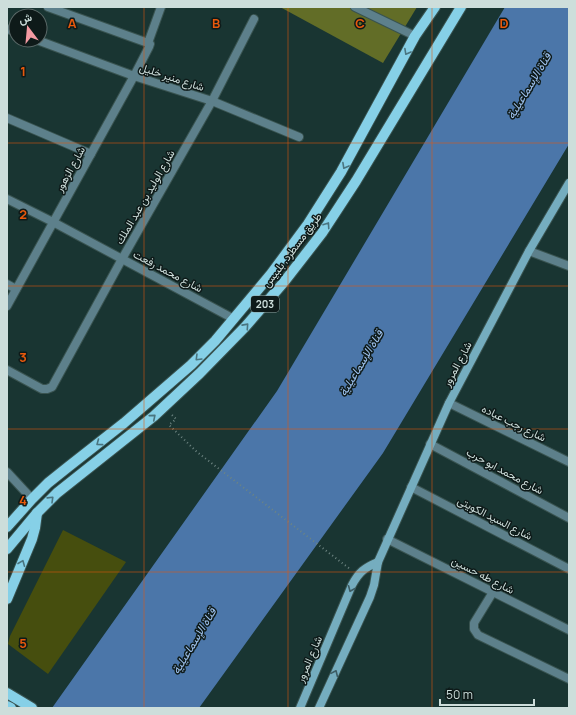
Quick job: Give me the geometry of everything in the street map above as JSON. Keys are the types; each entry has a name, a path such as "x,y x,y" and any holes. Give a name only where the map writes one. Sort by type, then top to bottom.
{"main road":[{"name":"طريق مسطرد, بلبيس","path":"7,527 32,499 48,484 124,423 191,365 234,319 271,274 308,224 341,172 415,36 435,7"},
{"name":"طريق مسطرد, بلبيس","path":"7,549 37,513 57,494 164,407 219,355 284,282 322,233 356,181 460,7"},
{"name":"شارع المرور","path":"319,708 370,596 374,585 378,562 387,539 449,403 529,251 569,183"},
{"path":"7,599 32,539 37,513"},
{"name":"شارع المرور","path":"300,708 352,585 358,575 367,567 378,562"},
{"path":"7,693 32,708"},
{"path":"7,706 11,708"}],"street":[{"path":"48,7 148,43"},
{"name":"شارع الزهور","path":"7,306 149,47 150,44 148,43 161,7"},
{"path":"355,7 415,36"},
{"name":"شارع الوليد بن عبد الملك","path":"7,370 42,389 47,389 52,386 212,101 254,19"},
{"name":"شارع منير خليل","path":"48,44 134,76 212,101 299,137"},
{"path":"7,118 91,154"},
{"name":"شارع محمد رفعت","path":"7,199 234,319"},
{"path":"529,251 569,266"},
{"path":"7,284 16,289"},
{"name":"شارع رجب عباده","path":"449,403 569,462"},
{"name":"شارع محمد ابو حرب","path":"430,444 569,518"},
{"path":"7,472 32,499"},
{"name":"شارع السيد الكويتى","path":"411,487 569,569"},
{"name":"شارع طه حسين","path":"387,539 569,630"},
{"path":"494,592 474,623 474,629 478,635 569,679"}],"path":[{"path":"164,407 176,419 169,425 198,452 358,575"}],"green space":[{"path":"280,7 417,7 383,63"},
{"path":"63,530 126,562 48,674 8,644 10,636"}],"water":[{"name":"قناة الإسماعيلية","path":"505,7 569,7 569,144 383,453 199,708 52,708 277,391"}]}
